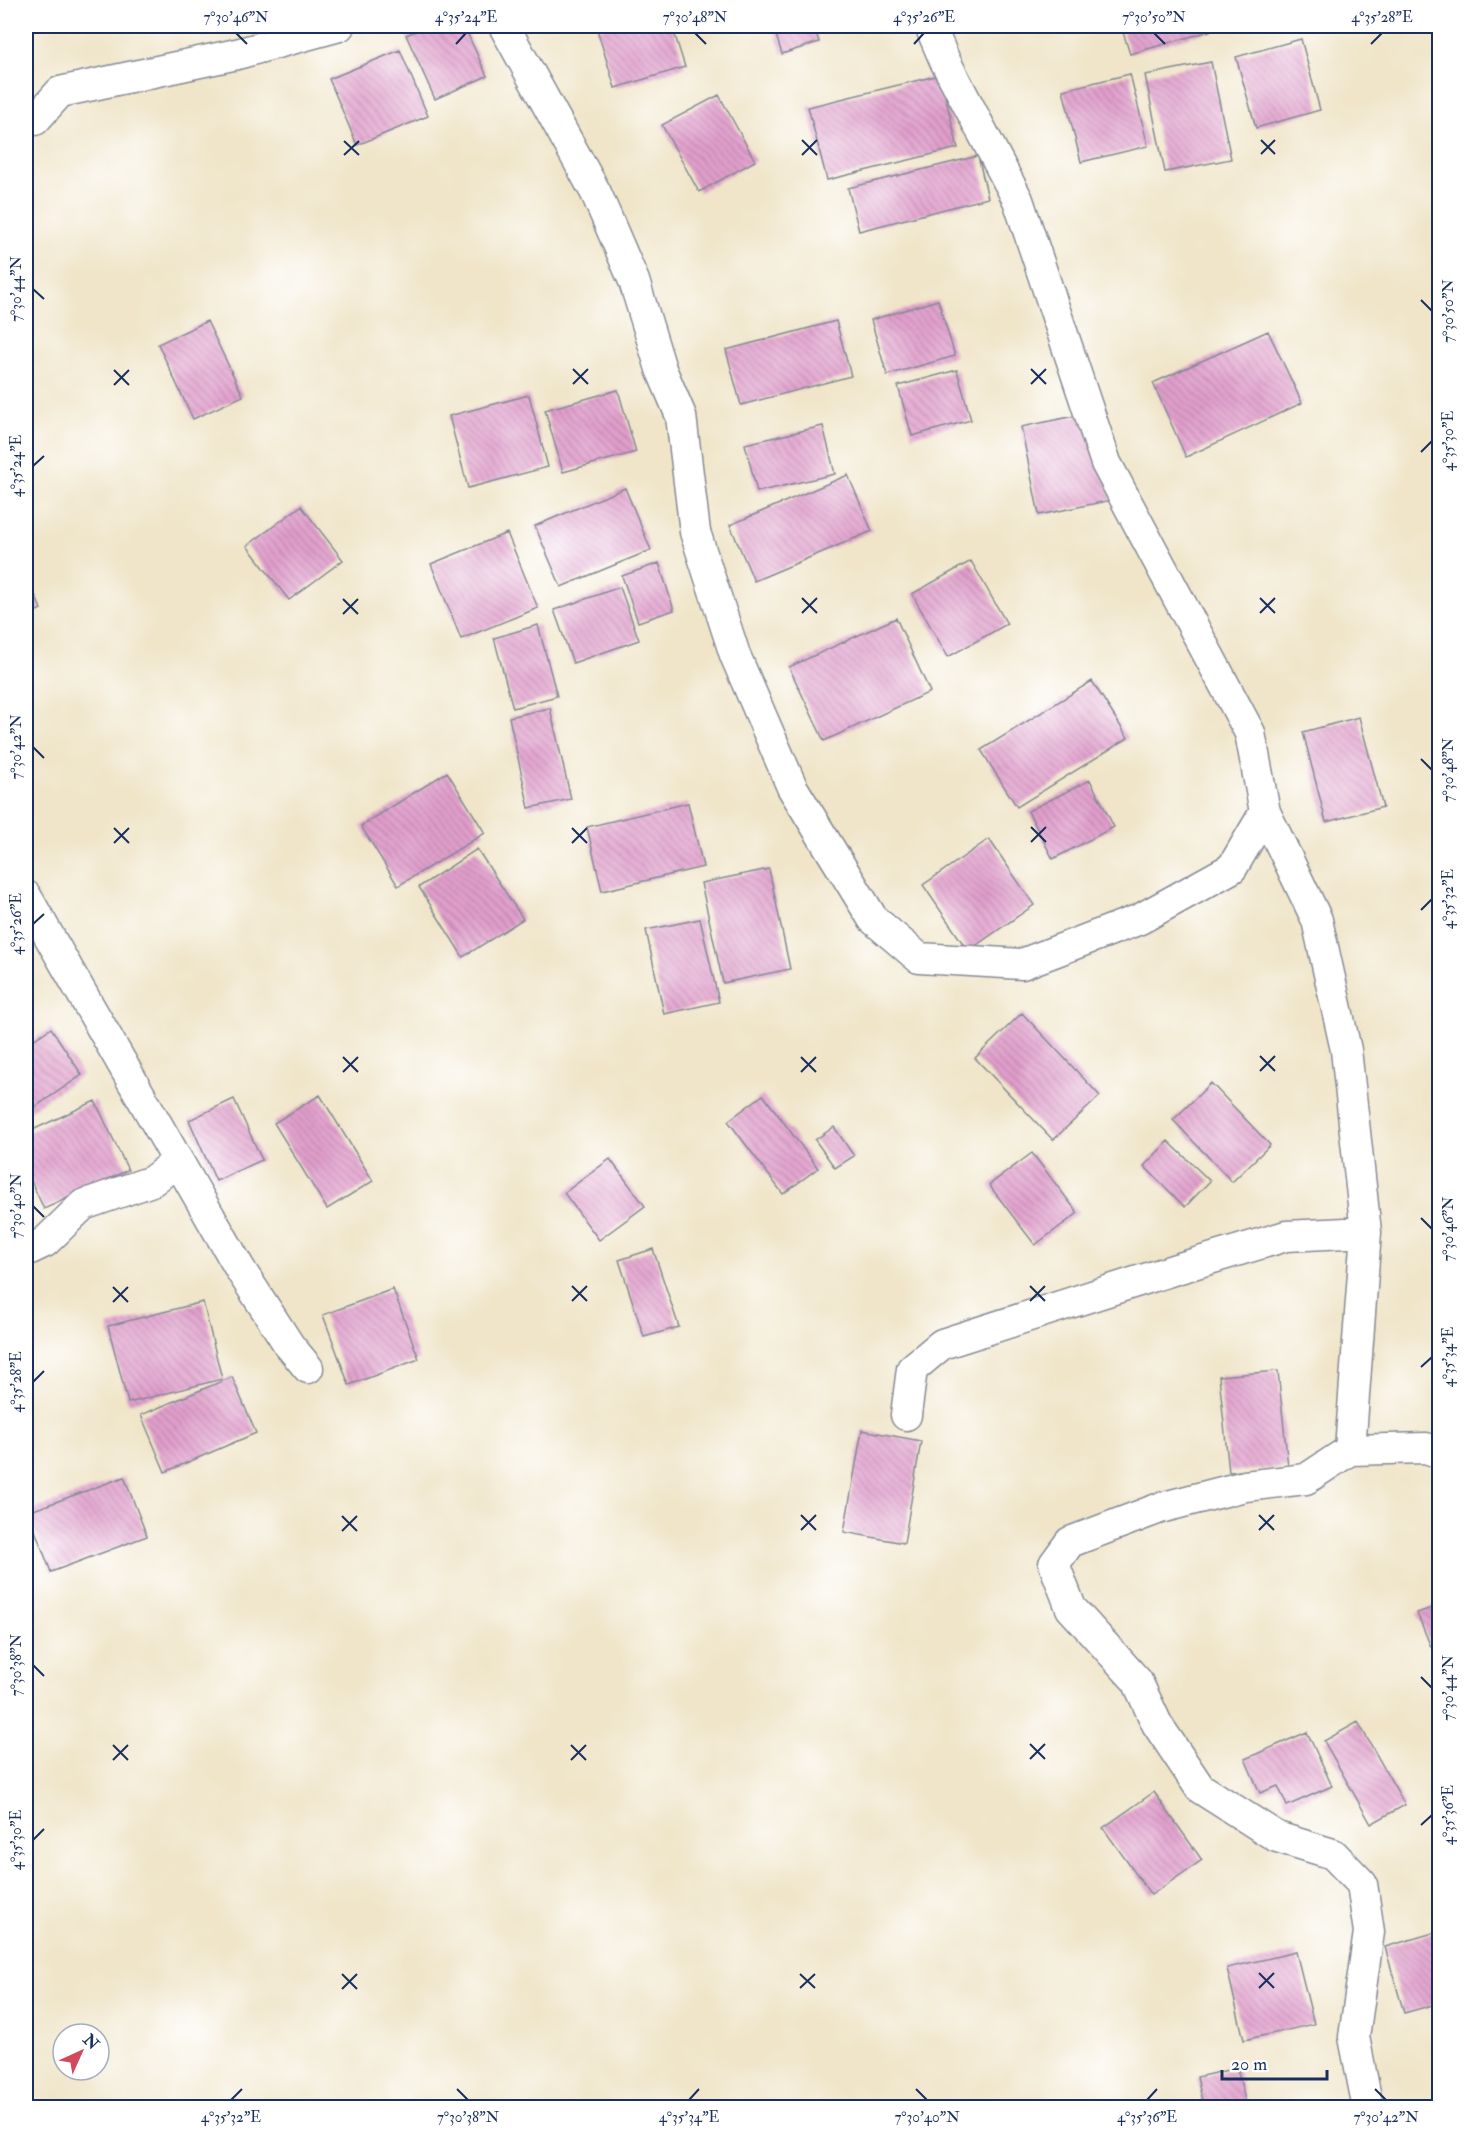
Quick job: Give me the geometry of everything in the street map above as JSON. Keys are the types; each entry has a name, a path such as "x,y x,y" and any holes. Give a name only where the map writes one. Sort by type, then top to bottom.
{"street":[{"path":"34,120 60,92 237,54 339,26"},
{"path":"504,26 596,193 634,281 661,369 681,417 695,532 735,655 792,787 873,919 920,958 1022,964 1140,919 1232,868 1265,812"},
{"path":"930,26 945,61 1018,200 1106,463 1250,733 1265,812 1317,920 1346,1050 1366,1232 1350,1450"},
{"path":"26,896 240,1269 289,1345 308,1368"},
{"path":"26,1251 45,1242 82,1206 152,1181 178,1161"},
{"path":"906,1415 912,1369 942,1344 1286,1236 1366,1232"},
{"path":"1368,2108 1354,2037 1369,1932 1362,1884 1333,1854 1277,1837 1200,1788 1157,1724 1137,1681 1071,1608 1054,1564 1070,1542 1160,1508 1245,1486 1306,1479 1350,1450 1426,1448 1440,1453"}],"building":[{"path":"198,26 228,26 202,35"},
{"path":"428,26 464,26 487,76 435,99 406,35"},
{"path":"609,26 672,26 685,67 615,88 597,29"},
{"path":"773,26 814,26 819,42 782,54"},
{"path":"1121,26 1209,26 1210,31 1130,54"},
{"path":"1301,39 1320,110 1256,128 1236,57"},
{"path":"400,50 428,116 357,145 329,79"},
{"path":"1211,62 1231,159 1165,172 1145,75"},
{"path":"1130,74 1148,146 1081,162 1063,90"},
{"path":"940,75 958,148 827,180 808,107"},
{"path":"719,95 755,161 699,192 662,125"},
{"path":"978,156 988,198 859,231 848,188"},
{"path":"938,300 955,356 887,375 871,320"},
{"path":"207,321 243,396 193,419 158,344"},
{"path":"836,321 851,376 741,405 726,350"},
{"path":"1268,331 1302,403 1186,457 1153,383"},
{"path":"957,370 971,420 912,436 898,386"},
{"path":"618,390 636,452 563,472 545,410"},
{"path":"529,395 548,467 468,488 449,416"},
{"path":"1094,412 1112,500 1039,515 1021,427"},
{"path":"823,426 835,474 757,492 745,444"},
{"path":"848,475 872,531 754,581 730,525"},
{"path":"625,488 651,550 561,587 535,526"},
{"path":"301,506 343,560 289,600 247,546"},
{"path":"507,533 538,608 461,639 431,564"},
{"path":"971,561 1007,624 948,657 912,594"},
{"path":"659,563 674,610 638,622 622,576"},
{"path":"26,573 41,609 26,616"},
{"path":"620,587 639,640 573,663 554,610"},
{"path":"896,618 930,692 824,741 789,667"},
{"path":"538,625 557,696 513,708 494,638"},
{"path":"1092,681 1128,738 1017,807 981,750"},
{"path":"550,708 571,799 529,808 509,717"},
{"path":"1359,717 1383,807 1326,822 1303,732"},
{"path":"447,772 485,833 398,886 361,826"},
{"path":"1090,780 1114,827 1053,859 1028,811"},
{"path":"688,803 703,867 602,891 587,827"},
{"path":"989,839 1034,905 968,951 923,885"},
{"path":"477,849 523,919 463,957 419,887"},
{"path":"769,869 790,969 723,983 701,883"},
{"path":"700,919 719,1002 664,1014 646,930"},
{"path":"1022,1013 1100,1096 1053,1140 975,1058"},
{"path":"51,1028 82,1075 26,1113 26,1045"},
{"path":"1211,1083 1270,1145 1232,1182 1173,1120"},
{"path":"320,1095 373,1181 327,1209 274,1123"},
{"path":"763,1095 818,1168 783,1194 728,1121"},
{"path":"234,1099 262,1160 216,1181 189,1120"},
{"path":"95,1101 128,1170 44,1209 26,1170 26,1133"},
{"path":"834,1127 854,1156 835,1168 815,1140"},
{"path":"1168,1141 1210,1181 1185,1207 1144,1166"},
{"path":"1032,1153 1078,1213 1035,1245 989,1185"},
{"path":"610,1159 645,1206 599,1240 564,1193"},
{"path":"653,1249 679,1327 644,1337 619,1260"},
{"path":"393,1289 419,1359 349,1385 323,1315"},
{"path":"203,1302 222,1379 128,1403 108,1326"},
{"path":"1278,1371 1288,1467 1229,1472 1219,1376"},
{"path":"232,1377 256,1433 165,1472 141,1415"},
{"path":"862,1430 921,1441 904,1543 844,1532"},
{"path":"124,1477 147,1536 51,1572 28,1512"},
{"path":"1440,1605 1440,1643 1431,1647 1417,1613"},
{"path":"1358,1722 1405,1805 1371,1824 1324,1741"},
{"path":"1307,1732 1332,1786 1287,1806 1278,1786 1260,1793 1245,1759"},
{"path":"1154,1792 1202,1860 1151,1895 1103,1828"},
{"path":"1440,1931 1440,2003 1404,2013 1385,1947"},
{"path":"1296,1952 1314,2024 1244,2040 1227,1968"},
{"path":"1237,2068 1246,2104 1229,2108 1204,2108 1197,2077"}]}
